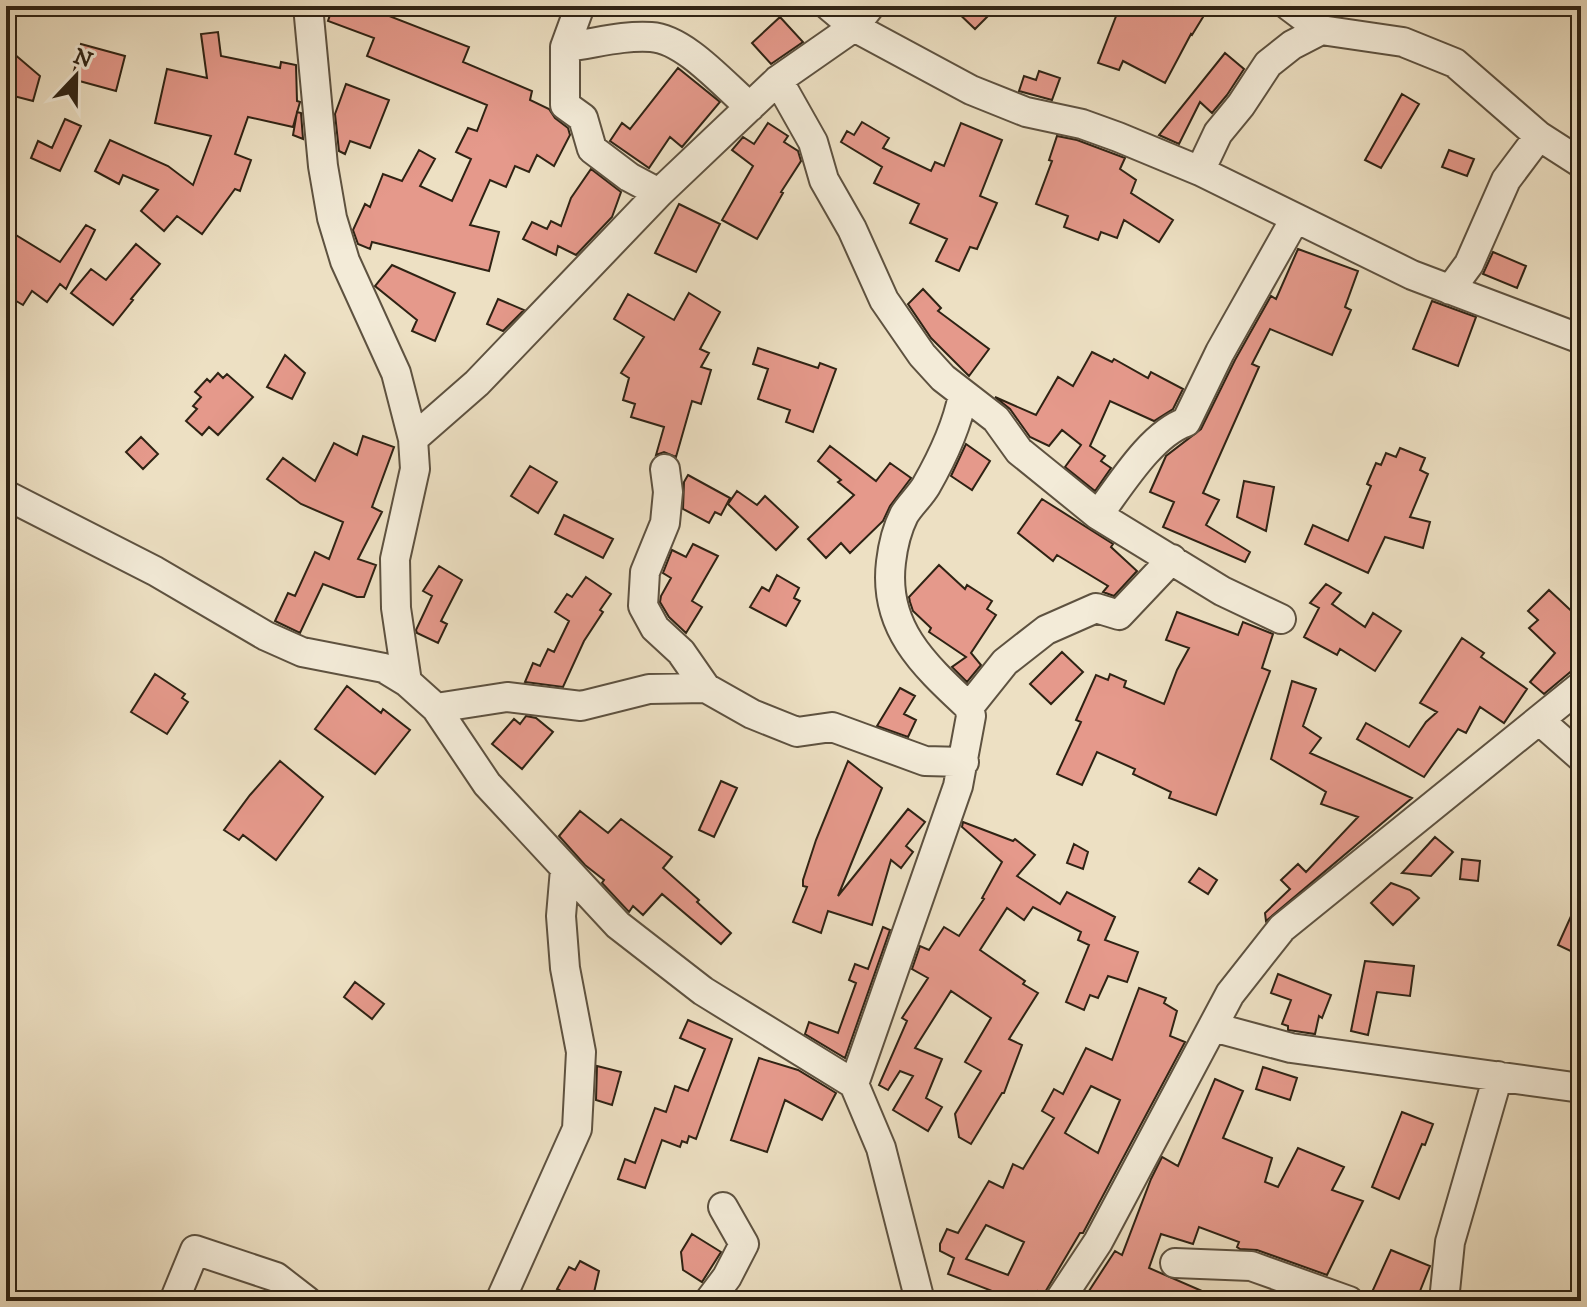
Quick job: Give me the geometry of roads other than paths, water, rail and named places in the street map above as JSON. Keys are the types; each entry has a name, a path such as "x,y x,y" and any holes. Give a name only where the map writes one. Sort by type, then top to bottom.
{"street":[{"path":"308,6 323,166 332,218 345,261 396,373 413,439 415,469 395,559 396,608 407,682"},
{"path":"580,6 565,47 565,105 583,118 592,149 629,177 659,193"},
{"path":"829,6 862,17 971,90 1026,112 1082,124 1200,171 1412,275 1581,339"},
{"path":"1289,6 1321,30 1403,42 1455,63 1539,136 1581,163"},
{"path":"413,439 477,383 659,193 778,80 862,17"},
{"path":"1200,171 1218,133 1268,64 1292,45 1321,30"},
{"path":"565,47 653,37 671,42 750,107"},
{"path":"778,80 813,142 824,180 852,229 884,300 922,355 943,378 996,419 1019,451 1098,515 1222,591 1281,619"},
{"path":"1450,290 1469,264 1506,180 1539,136"},
{"path":"1098,515 1159,439 1173,427 1186,422 1220,352 1295,219"},
{"path":"854,1084 964,762 971,716 969,707 924,661 904,634 893,613 888,583 894,537 905,514 925,487 956,425 963,395"},
{"path":"665,469 668,492 665,523 645,572 643,606 655,628 681,652 706,688 752,714 797,732 832,727 925,761 964,762"},
{"path":"6,495 155,571 266,636 302,652 384,668 407,682 436,708 487,784 618,925 703,991 854,1084 881,1148 920,1301"},
{"path":"969,707 1005,662 1046,630 1096,608 1119,615 1172,559"},
{"path":"1059,1301 1098,1242 1230,994 1282,928 1581,686"},
{"path":"436,708 507,697 581,706 649,689 706,688"},
{"path":"1539,720 1581,757"},
{"path":"500,1301 577,1129 581,1052 565,968 561,916 565,869"},
{"path":"1213,1027 1291,1048 1581,1088"},
{"path":"1444,1301 1450,1242 1498,1076"},
{"path":"709,1301 727,1277 744,1244 723,1207"},
{"path":"174,1301 195,1250 276,1277 307,1301"},
{"path":"1175,1263 1251,1266 1349,1301"}]}
